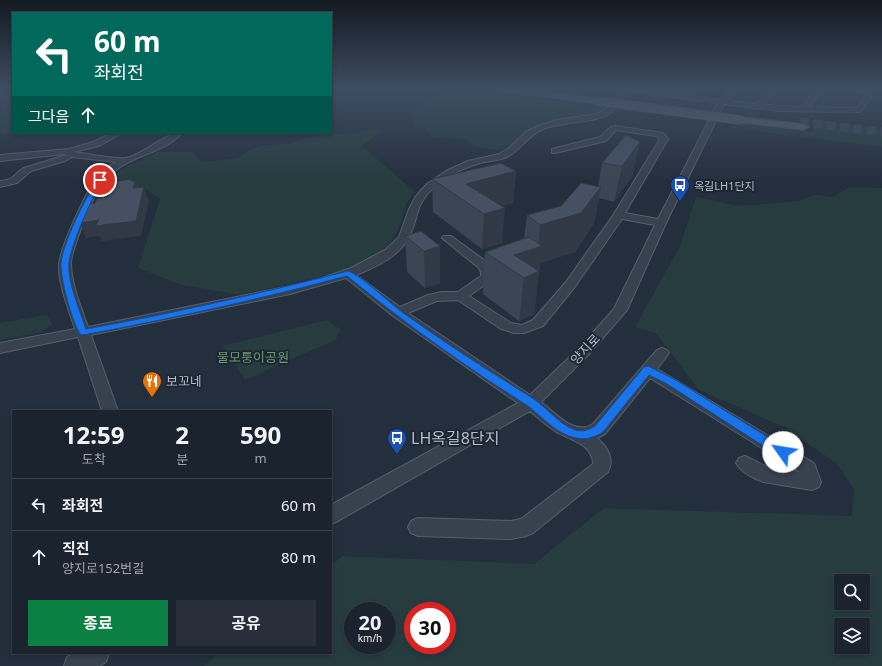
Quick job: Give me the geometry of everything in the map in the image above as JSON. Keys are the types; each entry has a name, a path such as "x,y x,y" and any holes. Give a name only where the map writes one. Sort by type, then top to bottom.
{"main road":[{"path":"759,120 802,125"}],"street":[{"path":"0,348 145,321 254,298 348,274 371,264 390,252 404,239 410,224 414,206 423,193 436,180 461,167 502,156 510,152 532,132 557,122 570,120"},
{"name":"양지로","path":"332,513 531,403 584,351 620,310 661,223 713,120"},
{"path":"398,313 433,298 461,296 506,326 514,329 531,328 538,324 570,285 618,215 664,139 656,134 615,128 612,129 607,137 602,139 554,151"},
{"path":"0,158 69,151 96,144 116,134"},
{"path":"110,410 69,290 65,264 69,247 92,192 106,174 126,161 167,141 177,134"},
{"path":"0,184 15,180 27,169 52,163 67,154 126,161"},
{"path":"618,215 661,223"},
{"path":"447,238 483,265 487,270 488,275 486,278 461,296"},
{"path":"348,274 398,313 500,384 531,403 562,428 581,435 599,450 603,458 602,467 526,527 511,530 418,527"},
{"path":"581,435 591,434 599,429 662,352"},
{"path":"648,370 670,382 808,468 812,482 763,474 745,463"},
{"path":"76,666 95,654"}],"green space":[{"path":"0,120 12,120 12,133 0,134"},
{"path":"414,120 557,120 536,128 506,151 474,147 469,140 432,137 425,129 413,129"},
{"path":"812,120 882,129 882,147 730,128 731,121 814,132"},
{"path":"374,129 381,132 362,146 415,192 406,204 402,220 394,238 379,254 341,272 239,295 182,285 138,268 160,199 143,188 127,186 103,189 114,175 125,167 158,152 193,152 202,162 238,158 251,149 266,145 288,144 319,135 352,134"},
{"path":"849,187 882,188 882,666 204,666 218,654 332,654 332,564 343,556 534,564 604,508 852,516 854,489 837,464 784,427 699,390 656,333 635,327 680,246 696,197 738,206 799,201 815,195 834,197"},
{"path":"47,315 52,325 41,332 0,340 0,323"},
{"name":"물모퉁이공원","path":"327,320 341,330 335,340 245,380 223,346"}],"building":[{"path":"626,135 640,142 622,166 602,163"},
{"path":"501,163 516,171 466,184 505,208 484,214 432,179"},
{"path":"131,179 131,181 135,181 133,188 144,187 136,221 95,226 99,220 80,223 87,204 95,203 97,198 108,196 113,182"},
{"path":"581,183 601,187 581,213 540,225 527,215 561,206"},
{"path":"421,231 440,246 424,251 405,236"},
{"path":"529,237 542,246 514,255 539,271 524,278 485,252"}],"tunnel":[{"path":"800,122 882,132"}],"place":[{"name":"옥길LH1단지","path":"680,202"},
{"name":"보꼬네","path":"152,398"},
{"name":"LH옥길8단지","path":"397,455"}],"route":[{"path":"100,180 92,192 69,247 65,264 69,290 83,332 145,321 254,298 348,274 398,313 500,384 531,403 562,428 572,433 581,435 591,434 599,429 648,370 783,452"}]}
